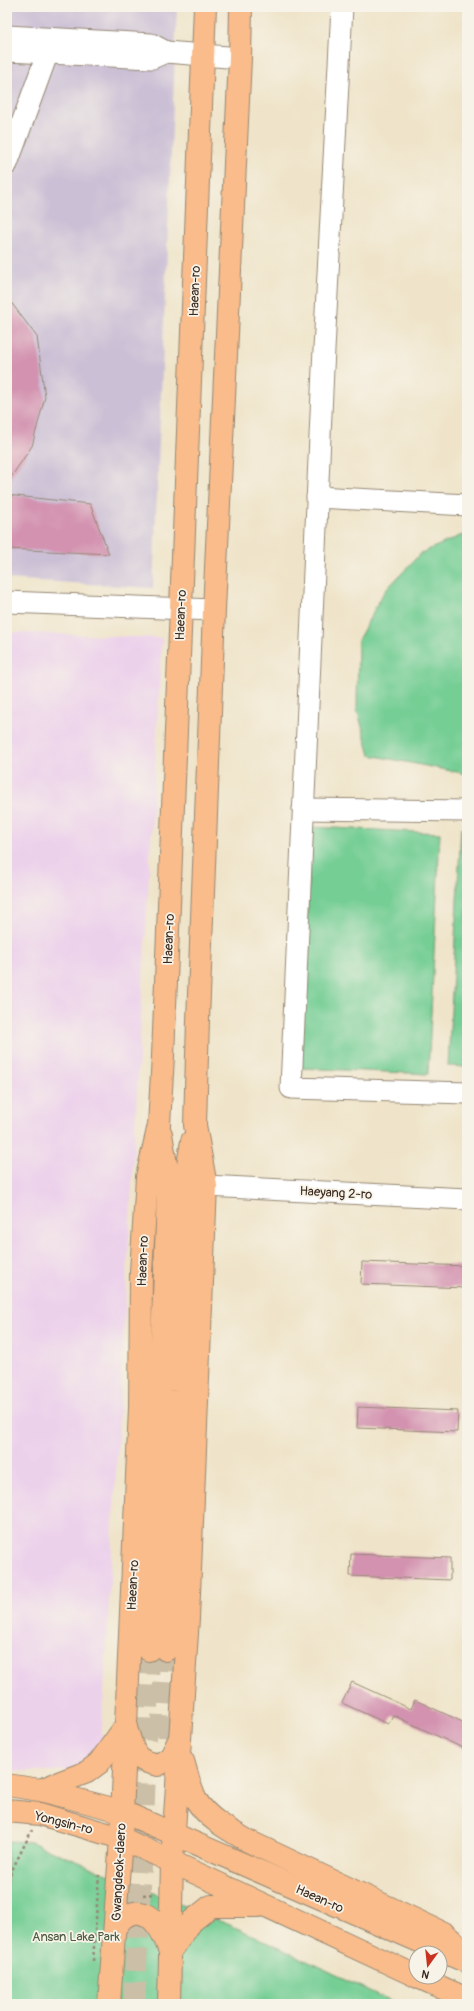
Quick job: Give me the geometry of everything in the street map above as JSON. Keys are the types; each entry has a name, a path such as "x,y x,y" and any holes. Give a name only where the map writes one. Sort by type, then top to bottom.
{"main road":[{"name":"Haean-ro","path":"205,7 159,1124 146,1177 141,1272 140,1408 121,1812 467,1962"},
{"path":"159,1124 168,1176 157,1650 180,1391 185,1183 195,1125 214,610 240,58 240,7"},
{"path":"169,2004 172,1861 188,1618 206,1186 195,1125"},
{"path":"125,1726 136,1756 142,1761 158,1765 171,1757 181,1736"},
{"path":"40,1790 87,1772 99,1763 125,1726"},
{"path":"181,1736 181,1758 196,1799 209,1816 248,1841 443,1933 467,1953"},
{"name":"Yongsin-ro","path":"7,1785 40,1790 121,1812"},
{"name":"Yongsin-ro","path":"7,1811 40,1814 121,1838 172,1861"},
{"name":"Gwangdeok-daero","path":"109,2004 121,1838 121,1812"},
{"path":"172,1861 408,1972"},
{"path":"170,1952 192,1921 211,1906 268,1907"},
{"path":"115,1928 125,1916 136,1914 148,1916 162,1931 170,1952"},
{"path":"436,1985 467,2000"}],"street":[{"path":"342,7 317,497 291,1088 467,1093"},
{"path":"7,36 50,46 152,58 166,52 240,58"},
{"path":"7,51 50,46"},
{"path":"7,164 50,46"},
{"path":"317,497 467,505"},
{"path":"7,602 214,610"},
{"path":"303,810 467,810"},
{"name":"Haeyang 2-ro","path":"206,1186 467,1199"}],"path":[{"path":"7,1880 40,1814"}],"shaded area":[{"path":"7,7 177,7 153,588 7,579"},
{"path":"7,632 162,638 101,1745 94,1756 69,1771 7,1771"}],"green space":[{"path":"467,533 467,774 370,755 357,709 358,640 384,592 421,553"},
{"path":"311,827 440,833 428,1074 300,1068"},
{"path":"461,828 467,828 467,1067 448,1066"},
{"name":"Ansan Lake Park","path":"7,1841 31,1842 237,1928 398,2004 7,2004"}],"building":[{"path":"7,297 37,337 45,397 32,446 7,483"},
{"path":"7,495 90,504 109,554 7,549"},
{"path":"362,1262 467,1266 466,1288 361,1284"},
{"path":"358,1407 458,1411 457,1432 357,1428"},
{"path":"351,1554 450,1558 450,1580 350,1576"},
{"path":"352,1682 411,1709 415,1700 467,1724 467,1750 393,1715 388,1724 342,1703"}],"tunnel":[{"path":"134,2004 143,1828 149,1650"},
{"path":"161,1737 166,1650"}]}
